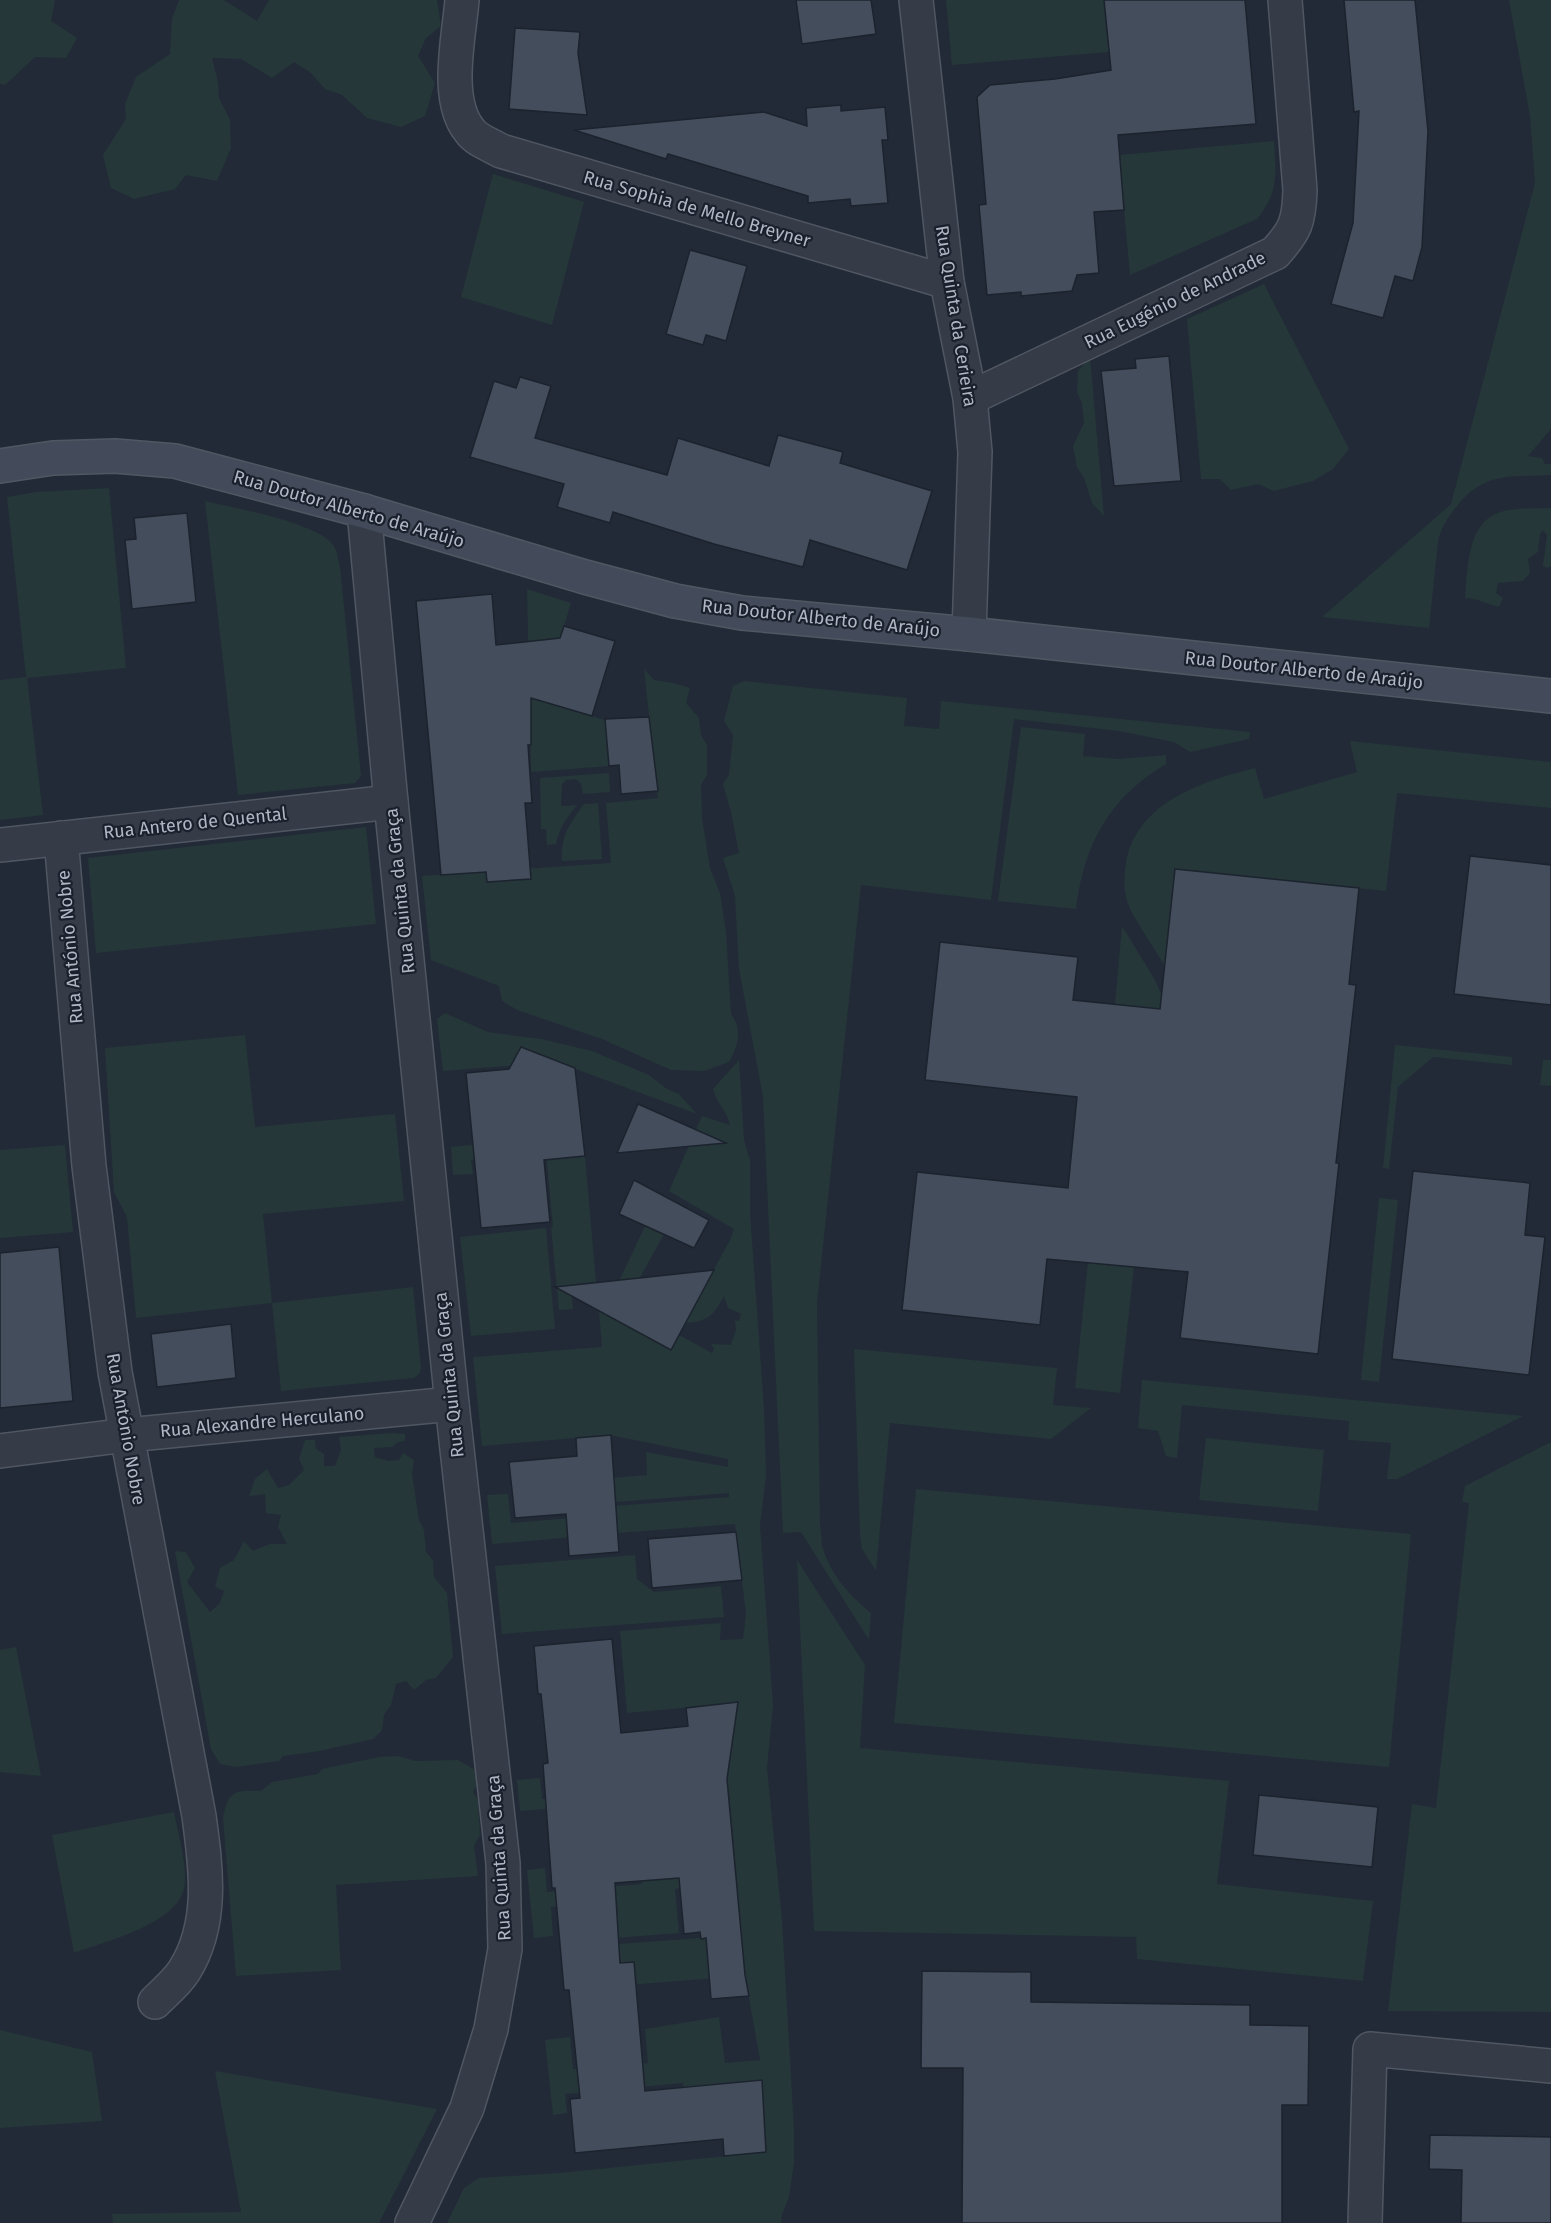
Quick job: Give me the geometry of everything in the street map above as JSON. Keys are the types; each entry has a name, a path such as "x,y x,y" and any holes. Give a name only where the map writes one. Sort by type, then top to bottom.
{"main road":[{"name":"Rua Doutor Alberto de Araújo","path":"0,466 53,458 115,456 175,461 364,511 675,602 742,613 969,634 1551,696"}],"street":[{"name":"Rua Sophia de Mello Breyner","path":"462,0 454,92 460,116 471,133 501,151 947,282"},
{"name":"Rua Quinta da Cerieira","path":"916,0 947,282 970,398 975,452 969,634"},
{"name":"Rua Eugénio de Andrade","path":"970,398 1275,253 1290,237 1299,215 1300,190 1285,0"},
{"name":"Rua Quinta da Graça","path":"364,511 452,1404 503,1863 505,1949 490,2030 467,2108 412,2223"},
{"name":"Rua Antero de Quental","path":"0,845 391,802"},
{"name":"Rua António Nobre","path":"61,838 88,1166 115,1372 197,1804 205,1863 206,1905 199,1939 184,1972 155,2002"},
{"name":"Rua Alexandre Herculano","path":"0,1451 127,1435 452,1404"},
{"path":"1365,2223 1370,2049 1551,2066"}],"shaded area":[{"path":"0,0 55,0 51,21 77,38 66,58 35,57 5,85 0,84"},
{"path":"179,0 224,0 257,21 269,0 437,0 441,26 426,38 418,56 435,83 425,116 401,127 367,118 342,95 325,89 311,73 294,62 272,78 241,59 212,58 219,98 230,120 231,148 217,181 186,175 175,189 134,199 111,188 103,155 126,119 125,104 136,77 170,54 172,19"},
{"path":"946,0 1104,0 1109,52 952,65"},
{"path":"1509,0 1551,0 1551,429 1528,456 1542,458 1545,464 1551,464 1551,475 1500,478 1478,487 1454,509 1439,537 1429,628 1322,617 1451,504 1535,183 1530,116"},
{"path":"1274,141 1273,191 1257,219 1130,275 1119,155"},
{"path":"493,174 584,202 552,325 461,297"},
{"path":"1264,284 1349,449 1333,469 1313,481 1274,491 1258,484 1231,490 1220,479 1201,479 1187,319"},
{"path":"1090,357 1104,516 1092,503 1084,478 1077,467 1073,446 1084,423 1082,404 1077,392 1078,371"},
{"path":"109,488 126,668 27,678 43,815 0,820 0,680 26,677 7,497 36,492"},
{"path":"205,501 296,524 327,539 335,548 340,567 361,776 355,783 238,795"},
{"path":"1551,508 1551,566 1548,568 1543,566 1547,535 1543,530 1540,534 1538,552 1528,559 1530,573 1523,581 1498,583 1496,593 1503,598 1499,607 1465,598 1468,561 1481,526 1489,518 1506,510"},
{"path":"527,589 571,603 541,701 605,720 609,766 531,772"},
{"path":"644,669 654,680 690,688 686,703 699,718 701,735 707,745 707,775 701,785 702,818 710,868 720,893 726,932 731,1014 737,1026 738,1038 729,1062 704,1071 671,1070 602,1039 517,1010 502,1001 499,986 431,960 422,876 611,863 606,803 658,798"},
{"path":"744,681 907,698 904,726 939,729 941,701 1250,732 1249,739 1190,752 1174,742 1119,731 1014,719 991,900 861,885 817,1303 822,1546 830,1566 841,1583 871,1613 869,1640 801,1532 783,1533 763,1097 739,969 735,896 723,858 739,853 723,784 729,775 733,735 724,721 733,686"},
{"path":"1021,727 1085,734 1083,756 1119,759 1166,755 1166,764 1129,792 1103,825 1085,864 1076,909 998,901"},
{"path":"1350,741 1551,762 1551,808 1397,793 1386,891 1176,869 1165,966 1135,918 1125,894 1126,863 1132,842 1143,824 1175,798 1194,788 1255,768 1264,799 1357,772"},
{"path":"609,773 610,792 583,794 581,783 576,779 566,780 562,784 561,806 577,805 564,823 556,844 547,845 546,829 541,829 540,778"},
{"path":"598,803 602,859 562,861 563,844 570,824 584,804"},
{"path":"366,827 376,924 96,953 88,858"},
{"path":"1122,926 1155,980 1162,996 1161,1009 1115,1004"},
{"path":"445,1013 488,1032 541,1039 592,1051 649,1075 667,1089 679,1094 697,1114 546,1058 519,1065 443,1071 437,1019"},
{"path":"245,1035 255,1127 395,1114 404,1201 263,1214 272,1303 136,1318 127,1217 114,1192 105,1048"},
{"path":"1395,1045 1512,1057 1512,1065 1433,1057 1398,1087 1389,1169 1383,1168"},
{"path":"739,1060 744,1140 750,1160 750,1212 764,1408 766,1476 760,1525 773,1705 767,1768 782,1920 794,2129 794,2163 789,2197 781,2223 447,2223 464,2188 479,2178 559,2173 766,2152 763,2101 687,2130 683,2083 565,2094 567,2113 553,2115 545,2040 570,2037 573,2069 648,2063 645,2029 719,2017 725,2063 760,2060 745,1975 729,1794 520,1811 517,1780 540,1778 542,1799 659,1789 710,1758 730,1760 738,1703 627,1713 620,1631 721,1623 720,1640 743,1639 746,1614 735,1524 618,1533 615,1506 729,1497 729,1493 603,1503 601,1479 647,1475 646,1452 728,1467 728,1459 610,1435 482,1446 473,1357 602,1347 598,1299 611,1298 645,1226 680,1205 631,1294 666,1328 712,1353 714,1349 711,1344 731,1345 736,1330 735,1320 739,1321 741,1314 728,1308 724,1296 709,1317 685,1323 734,1229 669,1191 702,1116 730,1125 713,1089"},
{"path":"1543,1060 1551,1060 1551,1086 1540,1085"},
{"path":"553,1137 585,1156 596,1282 571,1285 573,1309 559,1310 546,1153 471,1160 473,1174 453,1175 451,1147"},
{"path":"65,1145 73,1232 0,1238 0,1150"},
{"path":"1379,1198 1398,1200 1379,1382 1361,1380"},
{"path":"546,1228 555,1329 471,1336 460,1237"},
{"path":"1088,1262 1134,1267 1120,1393 1075,1388"},
{"path":"413,1287 421,1368 419,1374 414,1378 281,1391 272,1303"},
{"path":"854,1349 1057,1368 1053,1405 1091,1408 1051,1439 890,1423 876,1571 862,1549 860,1535"},
{"path":"1142,1380 1523,1416 1397,1479 1387,1479 1391,1443 1348,1440 1349,1421 1182,1405 1177,1458 1166,1456 1158,1431 1138,1428"},
{"path":"405,1434 405,1441 398,1442 392,1447 374,1448 375,1457 388,1461 399,1460 403,1453 414,1460 412,1474 419,1520 424,1530 426,1552 433,1560 434,1577 447,1593 453,1657 436,1678 426,1680 414,1690 406,1681 396,1684 391,1705 384,1715 382,1730 373,1739 320,1751 283,1756 279,1761 236,1767 220,1764 211,1749 175,1551 186,1552 195,1568 187,1582 210,1612 220,1603 224,1591 215,1587 220,1568 234,1560 244,1541 253,1551 270,1544 287,1544 278,1527 281,1515 266,1513 265,1494 249,1496 255,1479 267,1469 278,1488 289,1485 304,1470 299,1459 305,1440 315,1440 316,1449 324,1454 324,1466 335,1466 341,1450 339,1437"},
{"path":"1206,1438 1324,1450 1318,1511 1199,1500"},
{"path":"1551,1442 1551,2012 1388,2011 1412,1804 1436,1808 1469,1503 1462,1502 1465,1486"},
{"path":"916,1489 1411,1534 1389,1767 894,1723"},
{"path":"508,1494 511,1523 571,1518 586,1536 492,1544 487,1495"},
{"path":"635,1555 637,1579 654,1592 721,1586 724,1617 502,1634 495,1566"},
{"path":"797,1560 865,1665 860,1748 1229,1781 1217,1884 1373,1901 1363,1981 1137,1959 1136,1937 814,1931"},
{"path":"16,1647 41,1776 0,1772 0,1650"},
{"path":"398,1756 415,1761 458,1760 477,1771 478,1782 473,1792 478,1800 480,1835 474,1846 478,1876 336,1885 341,1970 236,1976 223,1818 230,1797 238,1792 261,1791 272,1782 318,1774 322,1769 379,1757"},
{"path":"174,1812 184,1864 185,1881 182,1896 172,1908 142,1928 74,1953 52,1835"},
{"path":"545,1868 547,1892 642,1884 641,1873 685,1870 687,1882 679,1882 680,1888 675,1889 679,1933 616,1938 613,1902 551,1907 553,1936 534,1938 527,1870"},
{"path":"713,1937 716,1978 627,1985 620,1963 619,1944"},
{"path":"0,2030 92,2052 102,2121 0,2128"},
{"path":"215,2071 437,2109 379,2223 113,2223 112,2214 241,2212"}],"building":[{"path":"796,0 871,0 876,34 802,44"},
{"path":"1104,0 1245,0 1256,124 1118,135 1124,210 1094,212 1099,273 1077,275 1072,291 1021,296 1021,292 987,295 979,205 986,204 977,97 990,85 1055,79 1111,70"},
{"path":"1344,0 1415,0 1428,131 1422,247 1413,281 1395,276 1383,318 1331,304 1353,223 1359,111 1354,112"},
{"path":"515,28 580,32 578,53 587,115 509,109"},
{"path":"841,105 841,111 885,107 888,140 882,140 888,203 851,206 850,199 808,203 808,196 668,154 666,159 574,130 764,112 807,126 806,108"},
{"path":"690,250 747,266 726,341 706,335 703,345 666,334"},
{"path":"1169,356 1181,481 1114,486 1101,371 1136,368 1135,359"},
{"path":"520,377 551,386 535,438 667,475 678,438 769,466 778,435 843,452 840,463 932,491 907,570 810,540 803,567 714,544 613,512 610,523 557,507 564,484 470,457 494,381 516,388"},
{"path":"187,513 196,602 132,609 125,540 136,539 134,518"},
{"path":"492,594 496,645 560,638 564,626 615,641 592,716 531,698 531,745 528,745 532,803 525,803 531,879 487,882 486,872 441,875 416,601"},
{"path":"649,717 658,791 621,794 619,765 609,766 605,719"},
{"path":"1470,856 1551,865 1551,1005 1454,994"},
{"path":"1175,869 1359,888 1349,984 1356,985 1318,1354 1180,1338 1188,1272 1047,1259 1040,1325 902,1310 917,1172 1068,1188 1077,1097 925,1080 940,942 1078,957 1073,1000 1160,1009"},
{"path":"521,1047 575,1068 585,1156 544,1160 550,1222 481,1228 466,1073 509,1069"},
{"path":"638,1104 726,1143 617,1153"},
{"path":"1413,1171 1530,1183 1525,1235 1545,1237 1529,1375 1392,1359"},
{"path":"634,1180 709,1220 694,1248 619,1214"},
{"path":"59,1247 73,1401 0,1408 0,1253"},
{"path":"714,1270 671,1350 555,1287"},
{"path":"231,1324 236,1378 157,1387 151,1334"},
{"path":"611,1435 619,1552 569,1556 566,1514 515,1518 509,1462 577,1456 576,1438"},
{"path":"736,1532 742,1580 652,1588 648,1539"},
{"path":"612,1639 621,1733 688,1726 686,1708 738,1702 727,1779 745,1975 749,1996 711,1999 706,1938 701,1939 700,1932 684,1934 679,1878 615,1883 620,1963 634,1962 645,2091 762,2080 766,2152 724,2156 723,2139 575,2153 570,2099 580,2098 569,1990 564,1990 555,1888 552,1888 543,1764 548,1763 534,1646"},
{"path":"1259,1795 1378,1807 1372,1867 1253,1855"},
{"path":"922,1971 1031,1972 1031,2002 1250,2005 1250,2025 1309,2026 1308,2105 1282,2105 1282,2223 962,2223 963,2068 921,2068"},
{"path":"1430,2135 1551,2137 1551,2223 1461,2223 1462,2170 1429,2169"}]}
